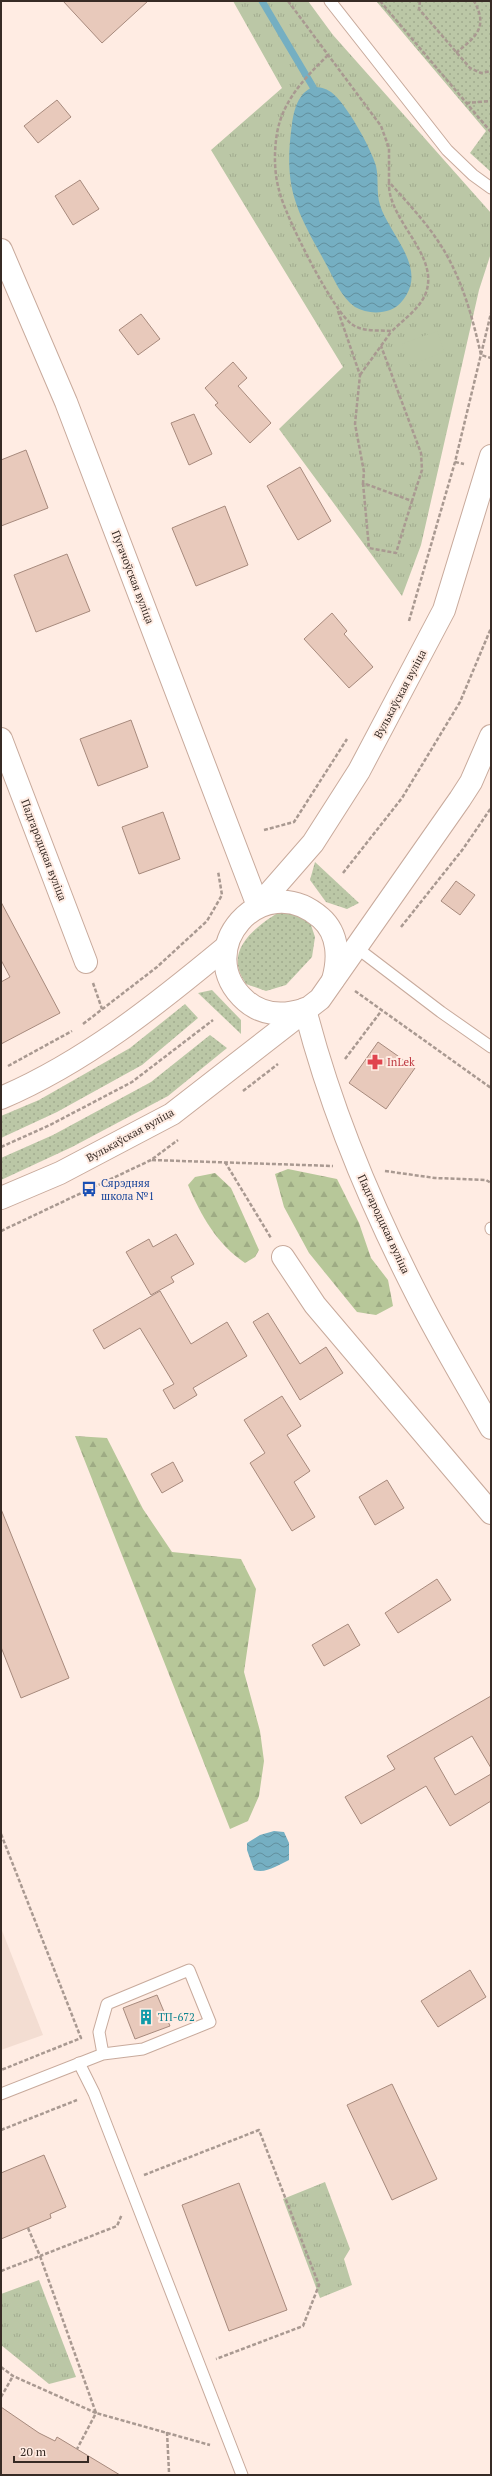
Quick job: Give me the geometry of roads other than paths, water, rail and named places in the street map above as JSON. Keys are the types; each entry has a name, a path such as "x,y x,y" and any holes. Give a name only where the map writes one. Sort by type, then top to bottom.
{"street":[{"name":"Пугачоўская вуліца","path":"1,250 66,402 258,906"},
{"name":"Вулькаўская вуліца","path":"305,1009 282,1014 266,1012 251,1005 238,994 230,980 225,964 226,948 232,930 243,916 258,906 313,843 359,771 444,610 491,456"},
{"name":"Вулькаўская вуліца","path":"1,1198 60,1173 172,1114 305,1009 320,999 340,990 357,948 467,788 491,736"},
{"name":"Падгародцкая вуліца","path":"1,739 86,962"},
{"name":"Вулькаўская вуліца","path":"258,906 279,901 295,903 310,909 323,920 332,933 337,949 337,967 340,990"},
{"path":"1,1098 22,1089 112,1038 226,948"},
{"name":"Падгародцкая вуліца","path":"305,1009 320,1065 358,1167 416,1292 491,1428"},
{"path":"283,1257 315,1305 491,1513"}],"lane":[{"path":"330,1 447,150 473,175 491,188"},
{"path":"357,948 491,1047"},
{"path":"1,2094 103,2054 143,2048 210,2022 190,1970 107,2004 99,2032 103,2054"},
{"path":"79,2063 94,2093 242,2475"}],"water":[{"path":"313,87 322,88 331,92 344,106 364,138 376,166 380,205 403,248 411,271 411,283 407,294 400,304 390,310 368,312 355,307 350,303 335,282 307,228 294,198 289,166 293,119 300,98 304,93"},
{"path":"274,1831 284,1832 289,1843 289,1860 267,1870 254,1870 247,1850 247,1843 260,1835"}],"waterway":[{"path":"262,1 313,87"}],"place":[{"name":"InLek","path":"375,1062"},
{"name":"Сярэдняя школа №1","path":"89,1189"},
{"name":"ТП-672","path":"146,2017"}]}
